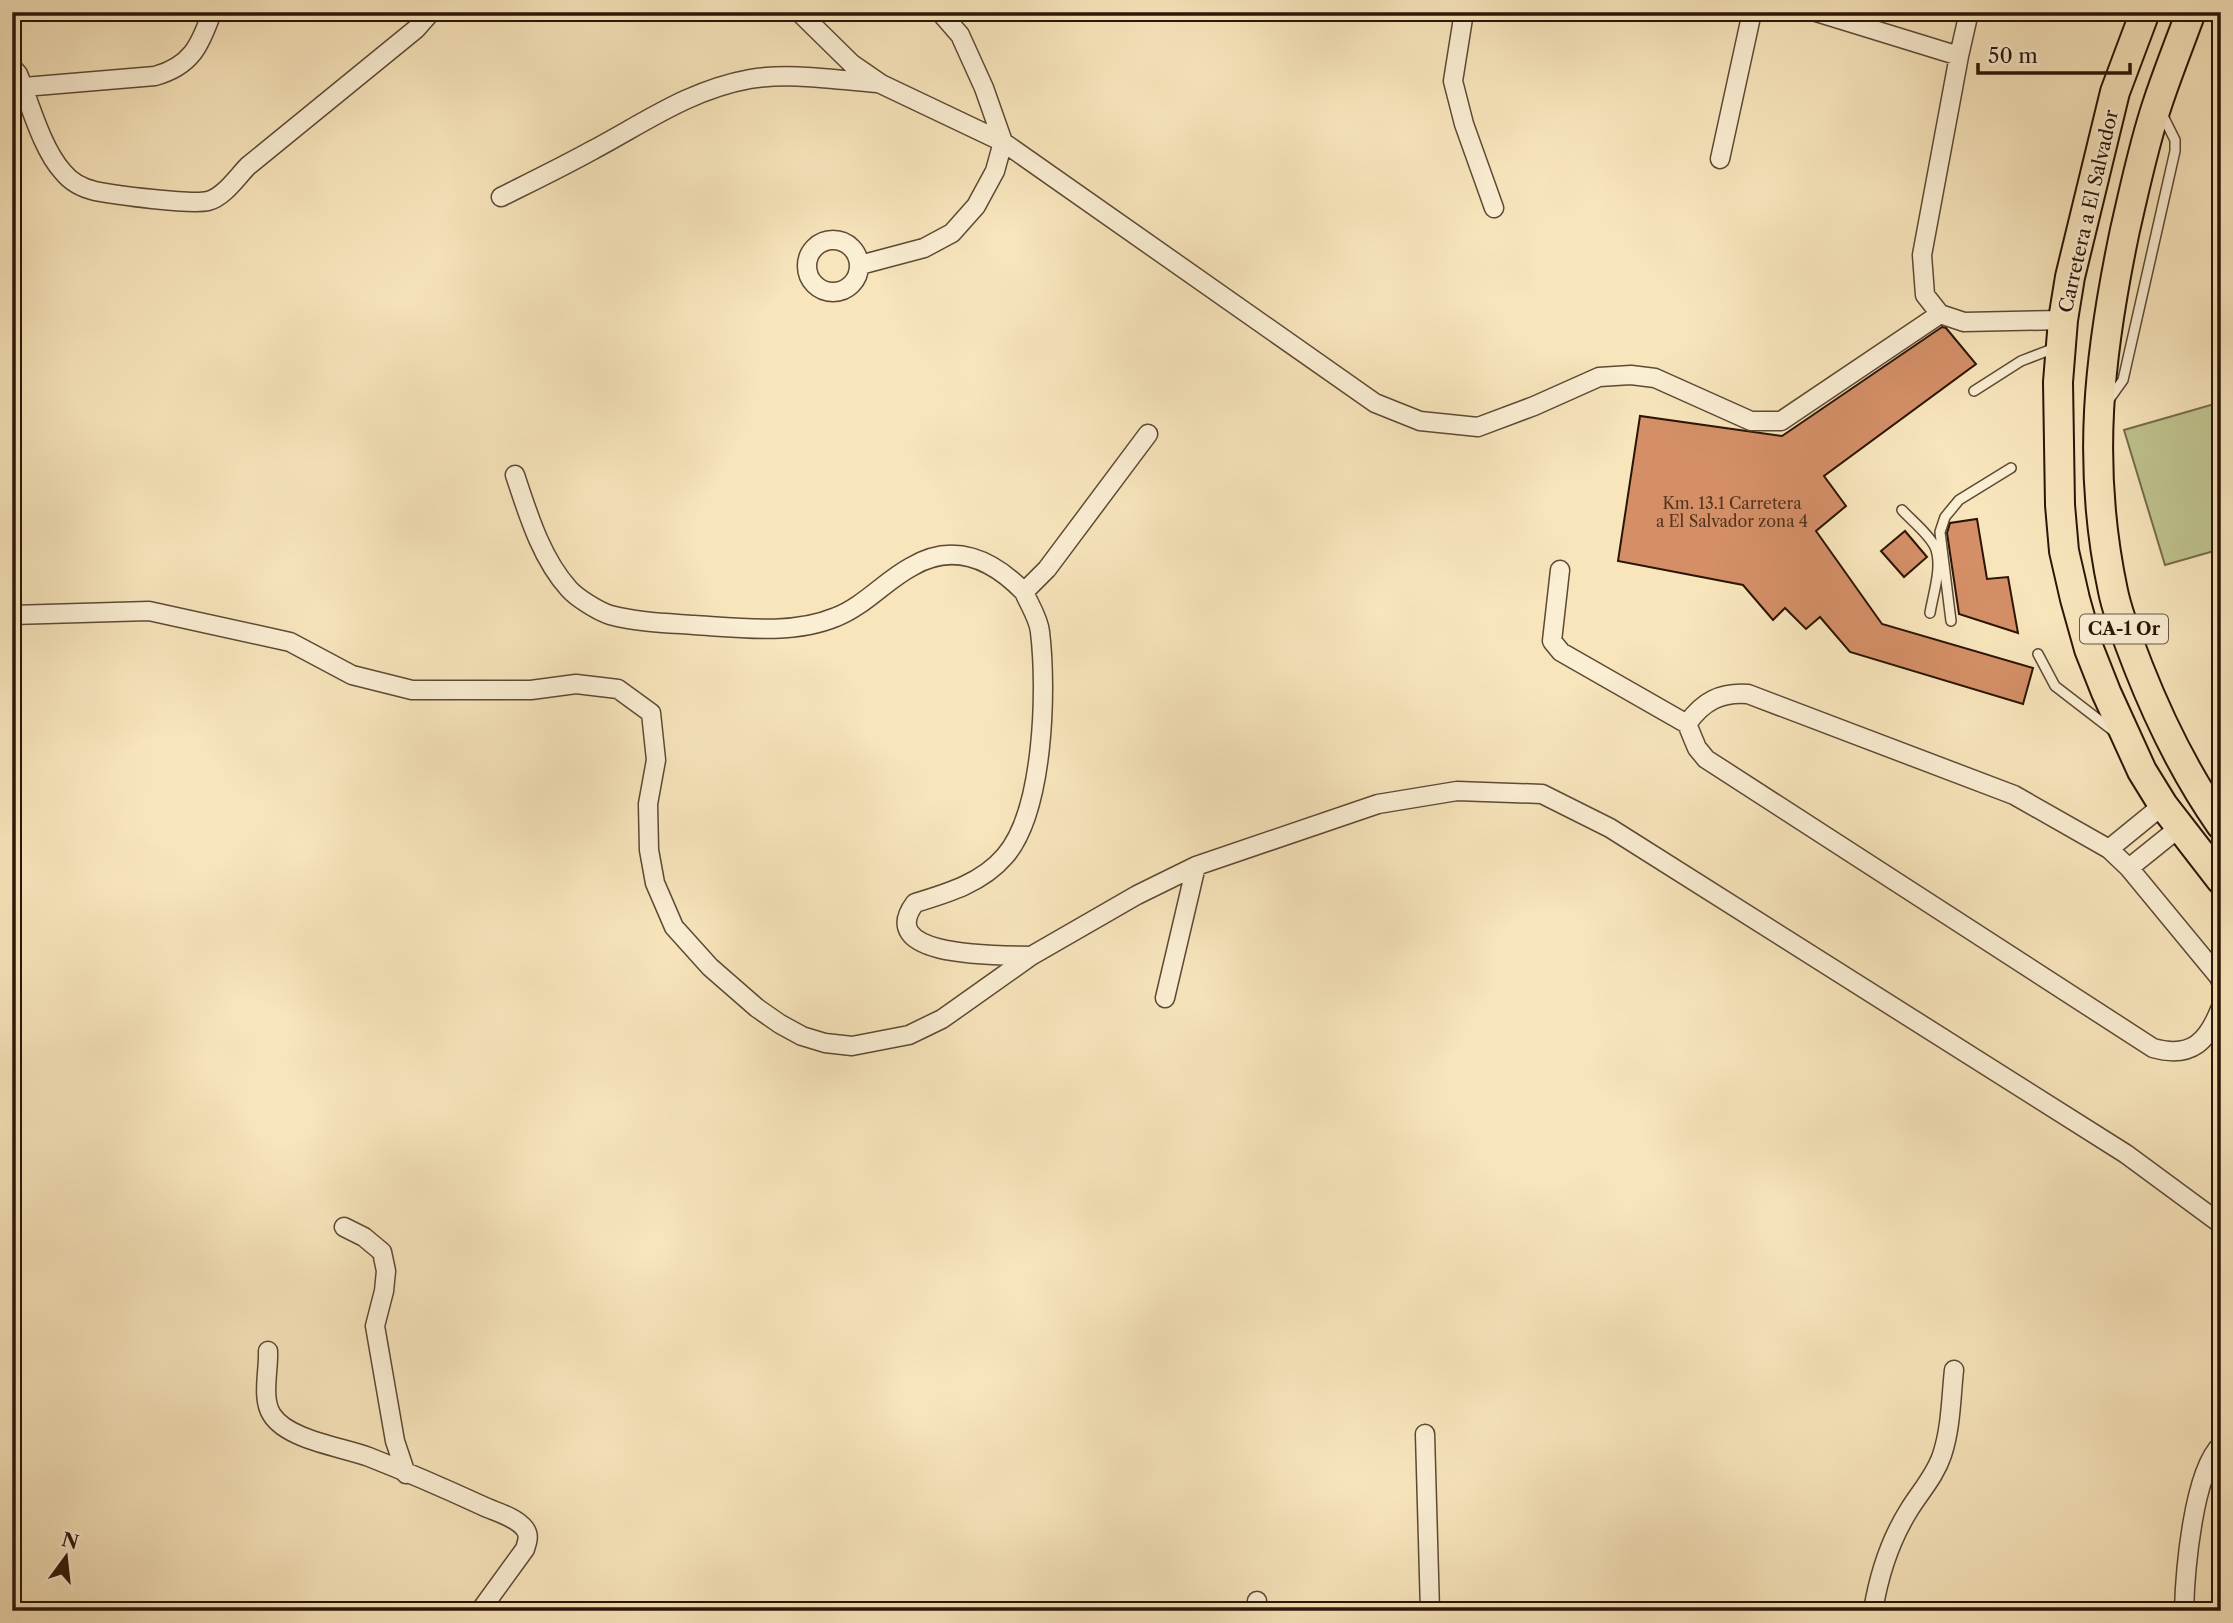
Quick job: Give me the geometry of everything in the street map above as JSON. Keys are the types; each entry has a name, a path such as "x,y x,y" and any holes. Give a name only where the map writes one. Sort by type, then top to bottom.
{"highway":[{"name":"Carretera a El Salvador","path":"2145,12 2115,92 2070,276 2062,333 2057,424 2064,551 2089,649 2142,771 2172,816 2221,880"},
{"name":"Carretera a El Salvador","path":"2191,12 2157,103 2114,282 2098,413 2096,468 2113,594 2134,657 2174,748 2221,825"},
{"path":"2079,236 2114,282"},
{"path":"2070,276 2123,241"}],"street":[{"path":"23,88 155,76 175,70 192,55 207,28 212,12"},
{"path":"12,67 18,74 47,146 61,171 74,183 93,191 193,202 210,201 248,166 416,29 431,12"},
{"path":"799,12 852,64 881,84 1003,142 1375,403 1420,421 1478,427 1599,377 1631,375 1655,378 1751,421 1781,421 1940,314"},
{"path":"860,265 924,248 952,233 976,206 995,171 1003,142 984,88 960,35 940,12"},
{"path":"1464,12 1454,81 1464,124 1494,208"},
{"path":"1720,159 1752,12"},
{"path":"1816,12 1959,56"},
{"path":"1969,12 1922,256 1925,295 1940,314 1964,322 2062,333"},
{"path":"501,197 591,151 683,99 715,87 751,79 793,76 881,84"},
{"path":"1024,592 1047,569 1148,434"},
{"path":"515,475 530,521 548,559 570,590 607,614 660,622 730,627 777,628 810,625 838,617 911,566 933,557 959,554 983,561 1007,574 1024,592 1040,629 1042,693 1033,793 1023,827 1007,855 989,872 943,895 915,903 906,928 913,937 940,950 1031,956"},
{"path":"1560,570 1552,641 1561,652 1687,724 1697,748 1706,760 2153,1048 2169,1053 2187,1051 2201,1042 2213,1026 2221,1007"},
{"path":"12,615 149,611 290,642 352,675 412,690 531,690 576,684 618,689 651,713 656,760 648,804 649,850 655,883 674,927 710,967 757,1008 802,1036 825,1043 852,1046 909,1035 942,1019 1031,956 1137,895 1196,866 1378,804 1457,791 1542,794 1610,828 2102,1139 2221,1224"},
{"path":"1687,724 1697,709 1713,698 1731,693 1748,694 2014,795 2109,849 2129,869 2221,982"},
{"path":"2109,849 2172,816"},
{"path":"2129,869 2172,816"},
{"path":"1165,998 1196,866"},
{"path":"344,1227 364,1237 382,1252 386,1272 375,1326 395,1441 407,1474"},
{"path":"268,1351 268,1408 274,1418 298,1435 371,1458 513,1520 527,1531 529,1538 525,1549 480,1611"},
{"path":"1873,1611 1881,1571 1893,1537 1942,1457 1948,1429 1954,1370"},
{"path":"1425,1434 1430,1611"},
{"path":"2184,1611 2189,1544 2197,1502 2208,1464 2221,1445"}],"lane":[{"path":"2098,413 2123,380 2175,151 2175,139 2157,103"},
{"path":"1974,391 2062,333"},
{"path":"1951,621 1940,532 1945,517 1959,500 2011,468"},
{"path":"1902,510 1934,546 1937,559 1930,613"},
{"path":"2038,654 2055,685 2077,705 2131,744"}],"green space":[{"path":"2221,402 2221,549 2165,565 2124,430"}],"building":[{"path":"1942,327 1946,328 1976,364 1824,476 1846,506 1816,531 1882,624 2033,668 2023,704 1850,652 1820,617 1806,629 1785,608 1773,620 1743,585 1618,561 1640,416 1782,436"},
{"path":"1977,519 1987,579 2008,577 2018,633 1959,614 1947,533 1950,523"},
{"path":"1905,531 1927,557 1904,577 1881,551"}]}
